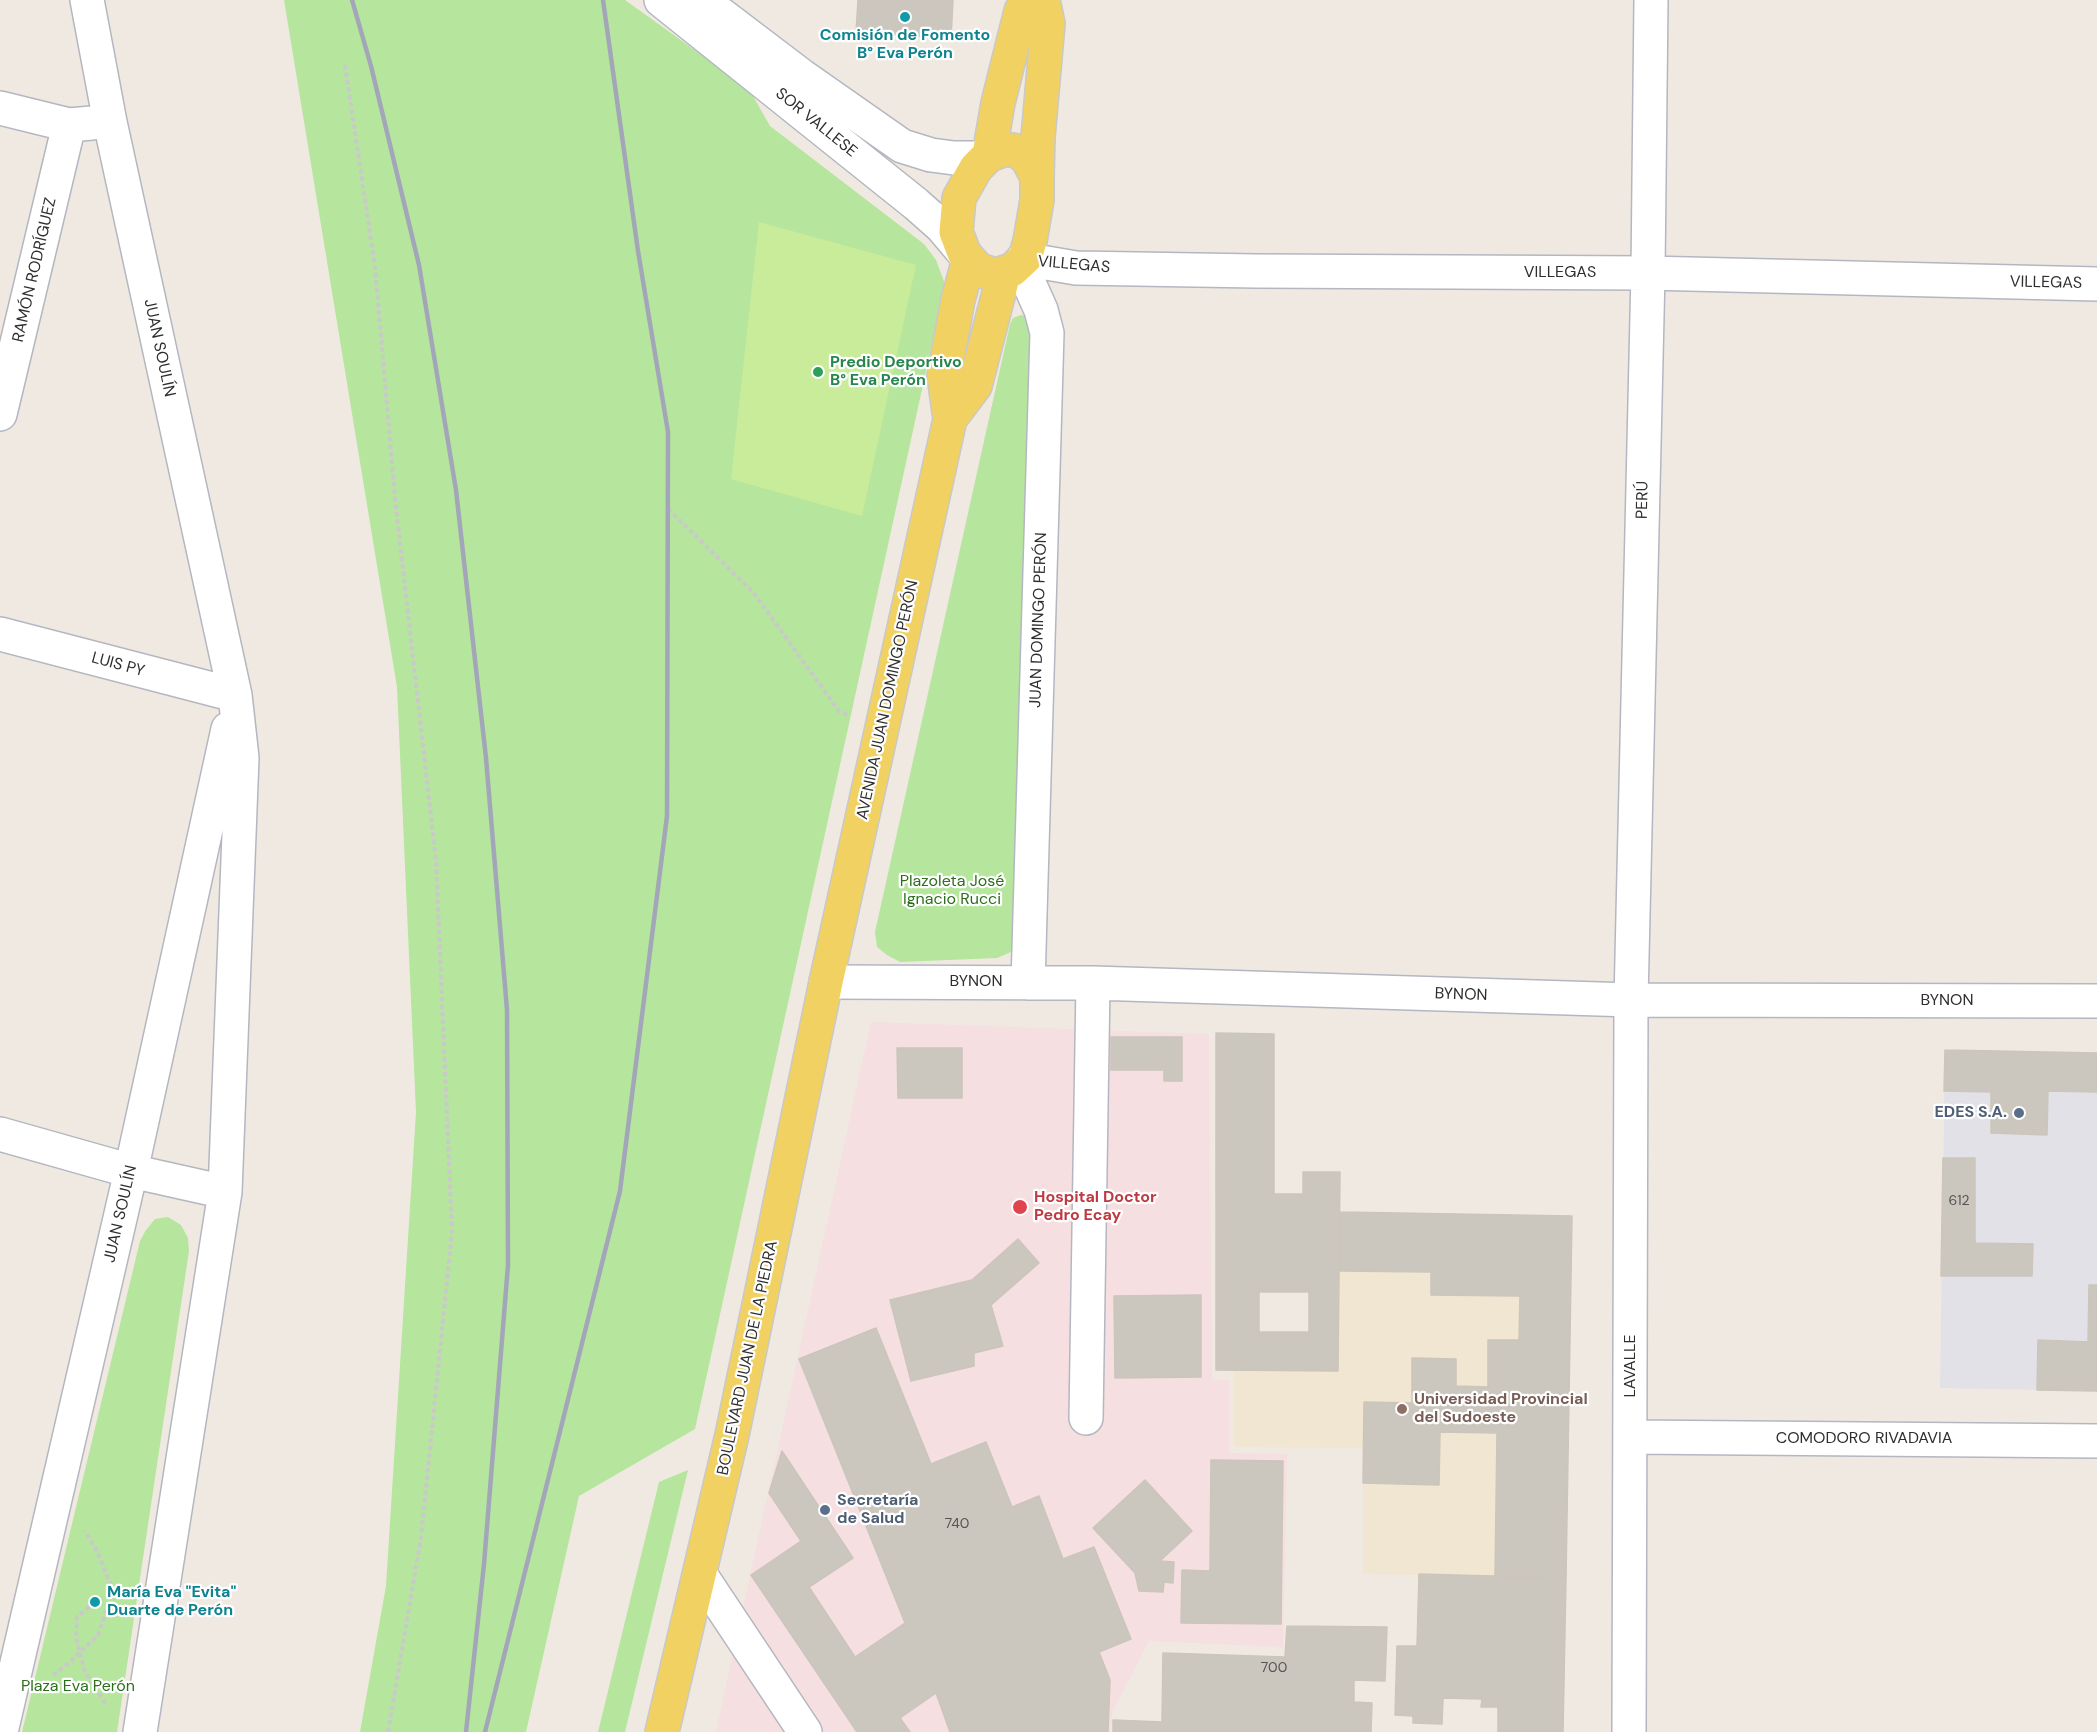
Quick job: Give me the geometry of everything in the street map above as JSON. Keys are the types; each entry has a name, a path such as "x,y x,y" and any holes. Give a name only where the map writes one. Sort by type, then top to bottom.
{"main road":[{"path":"987,157 1018,22 1021,11 1028,0"},
{"path":"1037,177 1027,158 1017,151 1006,149 987,157 976,168 960,198 956,232 967,256 979,270 996,275 1016,265 1030,241 1037,200 1038,137 1048,24 1043,0"},
{"name":"AVENIDA JUAN DOMINGO PERÓN","path":"826,982 950,419 944,375 967,256"},
{"name":"AVENIDA JUAN DOMINGO PERÓN","path":"950,419 975,386 1016,265"},
{"name":"BOULEVARD JUAN DE LA PIEDRA","path":"662,1732 732,1435 826,982"}],"street":[{"name":"JUAN SOULÍN","path":"87,0 110,122 235,695 242,758 225,1192 140,1732"},
{"name":"SOR VALLESE","path":"661,0 916,204 942,227 967,256"},
{"name":"SOR VALLESE","path":"702,0 802,76 902,146 931,155 954,158 987,157"},
{"name":"PERÚ","path":"1631,1000 1648,273 1651,0"},
{"path":"0,108 69,125 110,122"},
{"name":"RAMÓN RODRÍGUEZ","path":"0,414 69,125"},
{"name":"VILLEGAS","path":"1016,265 1256,272 1648,273 2097,284"},
{"name":"JUAN DOMINGO PERÓN","path":"1016,265 1041,310 1047,333 1028,983"},
{"name":"LUIS PY","path":"0,634 235,695"},
{"name":"JUAN SOULÍN","path":"1,1732 131,1171 235,695"},
{"name":"BYNON","path":"826,982 1093,983 1631,1000 2097,1001"},
{"path":"1086,1418 1093,983"},
{"name":"LAVALLE","path":"1629,1732 1631,1000"},
{"path":"0,1134 131,1171 225,1192"},
{"name":"COMODORO RIVADAVIA","path":"1631,1437 2097,1441"},
{"path":"700,1574 805,1732"}],"path":[{"path":"345,65 375,267 395,498 436,861 452,1231 421,1538 388,1732"},
{"path":"668,509 753,592 839,711 882,727"},
{"path":"8,1701 47,1679 98,1635 113,1591 98,1553 84,1530 54,1499"},
{"path":"95,1602 77,1617 76,1638 85,1672 111,1712"}],"shaded area":[{"name":"Hospital Doctor Pedro Ecay","path":"871,1022 1209,1034 1212,1380 1229,1380 1229,1453 1287,1454 1283,1647 1149,1641 1112,1713 1111,1732 716,1732"},
{"name":"EDES S.A.","path":"1945,1050 2097,1053 2097,1391 1940,1388"},
{"name":"Universidad Provincial del Sudoeste","path":"1340,1212 1572,1216 1566,1578 1363,1574 1363,1448 1234,1447 1234,1370 1338,1370"}],"green space":[{"path":"284,0 625,0 749,89 770,126 924,244 936,260 945,284 695,1429 579,1496 526,1732 360,1732 386,1586 416,1112 397,687"},
{"name":"Predio Deportivo B° Eva Perón","path":"759,222 916,265 862,516 731,479"},
{"name":"Plazoleta José Ignacio Rucci","path":"1026,316 1030,322 1017,936 1011,952 997,958 900,962 877,947 875,932 1010,324 1013,318"},
{"name":"Plaza Eva Perón","path":"168,1217 181,1225 188,1238 189,1251 117,1732 22,1732 140,1241 155,1219"},
{"path":"688,1470 625,1732 598,1732 659,1482"}],"building":[{"name":"Comisión de Fomento B° Eva Perón","path":"858,0 953,0 951,38 856,33"},
{"path":"1216,1033 1274,1034 1274,1194 1303,1194 1303,1172 1340,1172 1338,1371 1216,1370","holes":["1259,1292 1309,1292 1309,1332 1259,1332"]},
{"path":"1111,1037 1182,1037 1182,1081 1164,1081 1164,1070 1111,1070"},
{"path":"897,1048 962,1048 962,1098 898,1098"},
{"name":"EDES S.A.","path":"1945,1050 2097,1053 2097,1092 2048,1091 2047,1135 1991,1133 1991,1092 1944,1091"},
{"name":"EDES S.A.","path":"1943,1158 1975,1158 1975,1243 2033,1244 2032,1276 1941,1276"},
{"name":"Universidad Provincial del Sudoeste","path":"1340,1212 1572,1216 1566,1578 1495,1577 1497,1433 1440,1432 1439,1485 1363,1483 1364,1402 1412,1403 1412,1358 1456,1359 1456,1386 1488,1387 1488,1340 1519,1340 1520,1296 1431,1295 1431,1272 1340,1271"},
{"path":"1018,1239 1039,1263 991,1305 1003,1346 974,1353 974,1366 911,1381 890,1300 972,1280"},
{"path":"2089,1285 2097,1285 2097,1391 2037,1390 2038,1340 2088,1342"},
{"path":"1201,1295 1201,1377 1115,1378 1114,1296"},
{"path":"876,1328 931,1464 986,1442 1012,1507 1039,1496 1063,1559 1094,1547 1131,1639 1099,1652 1110,1680 1108,1732 950,1732 936,1693 900,1718 910,1732 857,1732 751,1575 801,1541 769,1493 782,1451 853,1558 809,1587 855,1657 905,1623 799,1359"},
{"path":"1211,1460 1283,1461 1281,1624 1181,1623 1182,1570 1210,1571"},
{"path":"1145,1480 1192,1531 1160,1561 1174,1562 1173,1583 1164,1582 1163,1592 1139,1591 1135,1573 1093,1528"},
{"path":"1419,1574 1566,1578 1563,1732 1498,1732 1498,1707 1481,1707 1482,1699 1443,1698 1442,1724 1413,1723 1413,1716 1395,1715 1397,1646 1417,1646"},
{"path":"1287,1626 1387,1627 1385,1681 1354,1680 1354,1702 1372,1703 1371,1732 1113,1732 1113,1720 1162,1722 1163,1653 1285,1657"}],"railway":[{"path":"352,0 371,66 419,265 456,490 486,758 507,1010 508,1265 484,1564 466,1732"},
{"path":"485,1732 620,1191 667,816 668,432 638,251 603,0"}],"place":[{"name":"Comisión de Fomento B° Eva Perón","path":"905,17"},
{"name":"Predio Deportivo B° Eva Perón","path":"818,372"},
{"name":"EDES S.A.","path":"2019,1113"},
{"name":"Hospital Doctor Pedro Ecay","path":"1020,1207"},
{"name":"Universidad Provincial del Sudoeste","path":"1402,1409"},
{"name":"Secretaría de Salud","path":"825,1510"},
{"name":"María Eva \"Evita\" Duarte de Perón","path":"95,1602"}]}
